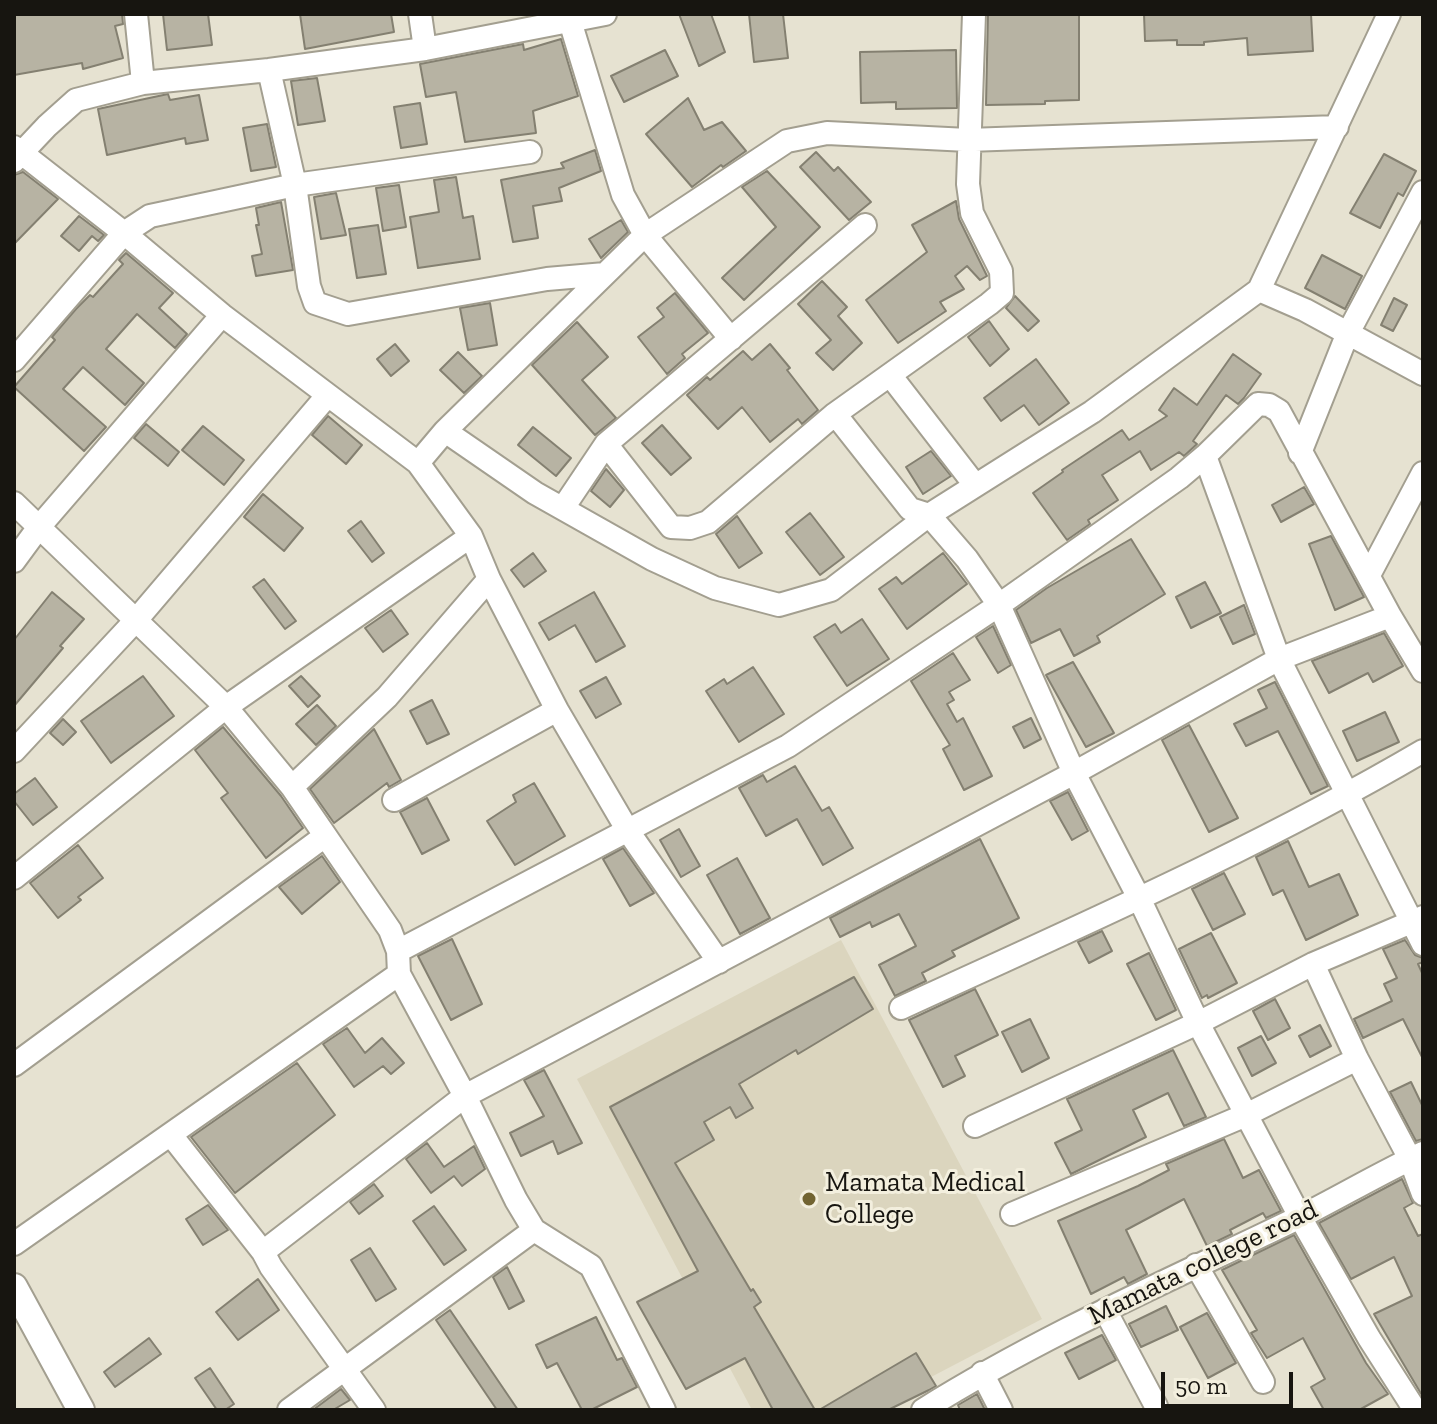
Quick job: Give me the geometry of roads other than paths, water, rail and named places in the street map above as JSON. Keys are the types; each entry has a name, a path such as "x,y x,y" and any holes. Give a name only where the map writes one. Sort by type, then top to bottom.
{"street":[{"path":"136,14 143,83"},
{"path":"420,14 425,49"},
{"path":"605,14 425,49 143,83 76,100 16,154 124,233 222,315 418,463 471,536 489,579 557,710 628,831 719,962"},
{"path":"606,444 671,527 690,528 708,522 835,414 1002,293 1001,271 972,213 968,184 974,14"},
{"path":"445,431 535,493 652,559 715,588 779,605 831,590 929,515 1092,412 1259,290 1389,14"},
{"path":"570,21 623,195 645,235 731,339"},
{"path":"269,70 295,185 309,286 315,303 348,314 547,279 605,274"},
{"path":"418,463 445,431 645,235 787,141 827,133 968,140 1337,127"},
{"path":"14,360 124,233 150,216 295,185 530,152"},
{"path":"1300,453 1347,335 1423,192"},
{"path":"563,508 606,444 865,225"},
{"path":"1259,290 1305,310 1423,374"},
{"path":"14,561 39,527 222,315"},
{"path":"890,375 975,485"},
{"path":"14,751 137,619 327,396"},
{"path":"398,951 788,746 999,605 1179,478 1258,404 1269,405 1279,411 1423,671"},
{"path":"835,414 910,509 929,515 967,559 999,605 1074,773 1139,898 1198,1023 1300,1217 1369,1338 1415,1410"},
{"path":"1205,456 1279,659 1417,919 1423,944"},
{"path":"1369,575 1423,473"},
{"path":"14,503 226,707 292,787 390,930 398,951 399,974 534,1230 591,1266 664,1410"},
{"path":"14,878 226,707 471,536"},
{"path":"292,787 387,697 489,579"},
{"path":"263,1252 465,1096 1074,773 1279,659 1390,616"},
{"path":"394,800 557,710"},
{"path":"901,1008 1139,898 1349,794 1423,751"},
{"path":"14,1065 325,836"},
{"path":"975,1126 1198,1023 1313,964 1417,919"},
{"path":"1313,964 1357,1059 1417,1156 1423,1194"},
{"path":"14,1244 399,974"},
{"path":"1012,1214 1246,1115 1357,1059"},
{"path":"171,1135 263,1252 374,1410"},
{"name":"Mamata college road","path":"923,1410 982,1373 1417,1156"},
{"path":"289,1410 534,1230"},
{"path":"1196,1265 1263,1382"},
{"path":"14,1287 81,1410"},
{"path":"1105,1310 1156,1406"},
{"path":"14,1322 62,1410"},
{"path":"982,1373 1001,1410"}],"place":[{"name":"Mamata Medical College","path":"809,1199"}]}
